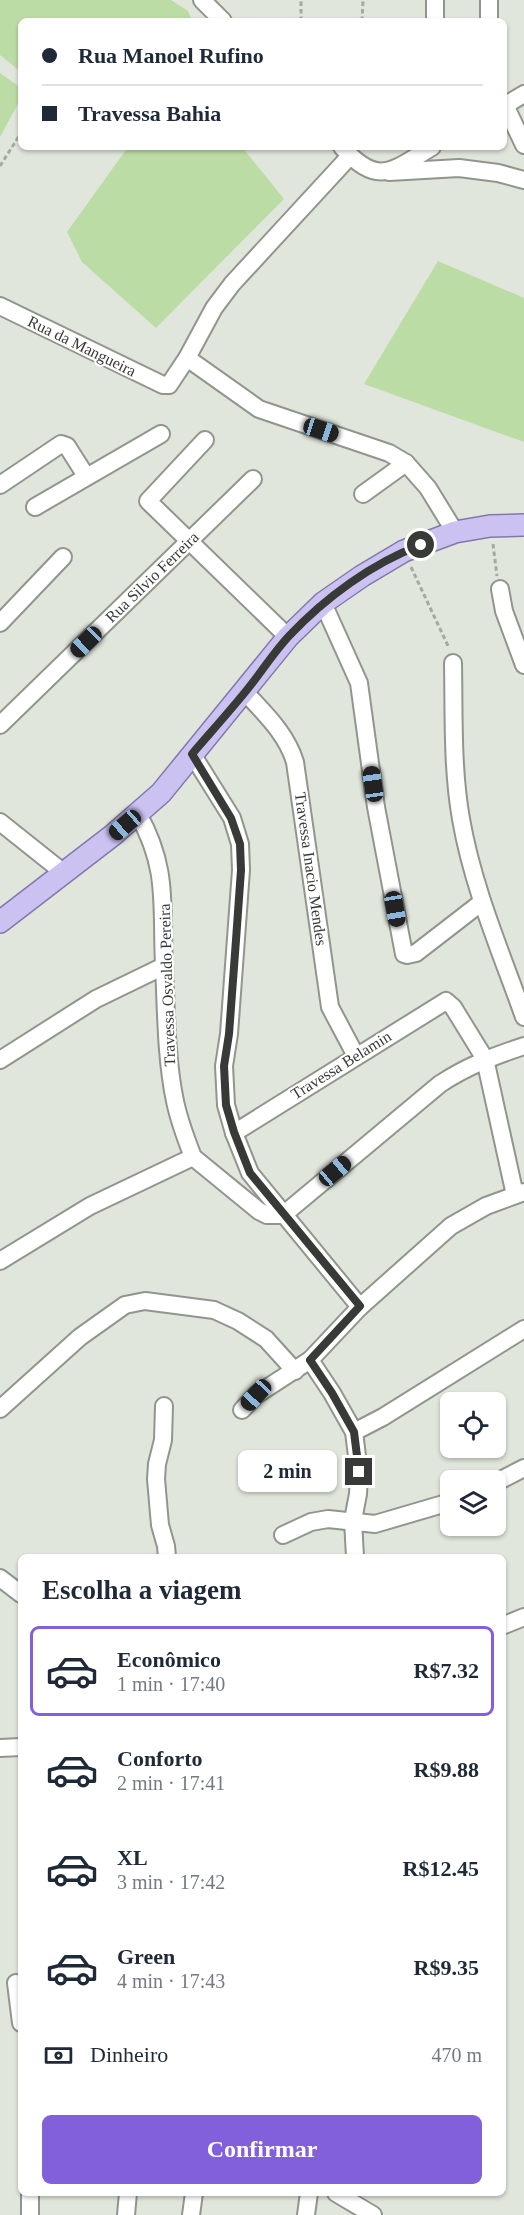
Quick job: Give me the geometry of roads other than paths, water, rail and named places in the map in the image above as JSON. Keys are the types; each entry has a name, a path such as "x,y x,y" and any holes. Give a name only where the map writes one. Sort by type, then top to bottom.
{"main road":[{"path":"0,922 138,814 161,793 288,637 323,603 404,551 455,532 490,526 524,525"}],"street":[{"path":"202,0 220,18"},
{"path":"435,0 435,18"},
{"path":"489,0 489,18"},
{"path":"507,103 524,94"},
{"path":"507,111 524,145"},
{"path":"389,172 427,150"},
{"path":"455,532 438,502 406,463 389,453 259,409 187,358 214,308 232,284 346,151 370,170 380,173 459,168 498,173 524,180"},
{"name":"Rua da Mangueira","path":"0,306 163,385 171,383 187,358"},
{"path":"35,507 161,434"},
{"path":"205,440 148,501 288,637"},
{"path":"3,478 57,445 64,444 86,476"},
{"path":"363,494 406,463"},
{"name":"Rua Silvio Ferreira","path":"0,725 253,479"},
{"path":"0,623 63,557"},
{"path":"500,589 504,611 524,665"},
{"path":"323,603 359,683 376,807 404,954 417,953 482,902"},
{"path":"453,663 454,727 461,817 482,902 524,1017"},
{"name":"Travessa Inacio Mendes","path":"245,692 274,722 291,748 330,1007 356,1056"},
{"path":"192,754 231,818 240,844 241,870 237,929 229,1034 224,1066 226,1105 234,1132 250,1173 360,1306"},
{"name":"Travessa Osvaldo Pereira","path":"138,814 147,830 159,865 163,887 164,966 170,1071 182,1127 194,1158"},
{"path":"0,822 64,873"},
{"path":"0,1060 96,999 164,966"},
{"name":"Travessa Belamin","path":"234,1132 441,1002 449,1002 485,1059"},
{"path":"0,1261 90,1206 194,1158 259,1211 267,1215 283,1215 461,1070 485,1059 524,1047"},
{"path":"242,1410 256,1395 310,1360 360,1306 451,1226 486,1206 519,1194 485,1059"},
{"path":"0,1409 80,1336 125,1305 145,1301 214,1310 238,1321 266,1339 295,1371"},
{"path":"354,1432 383,1417 524,1329"},
{"path":"310,1360 354,1432 359,1472 353,1520 355,1554"},
{"path":"164,1406 163,1440 156,1479 160,1525 167,1554"},
{"path":"506,1477 524,1468"},
{"path":"283,1535 295,1528 320,1520 353,1520 364,1524 375,1524 440,1505"},
{"path":"0,1578 18,1592"},
{"path":"506,1624 524,1617"},
{"path":"0,1748 18,1747"},
{"path":"12,1981 18,2009"},
{"path":"30,2196 30,2215"},
{"path":"126,2215 128,2196"},
{"path":"191,2215 194,2196"},
{"path":"306,2215 309,2196"},
{"path":"343,2196 349,2215"},
{"path":"345,2196 373,2215"}]}
